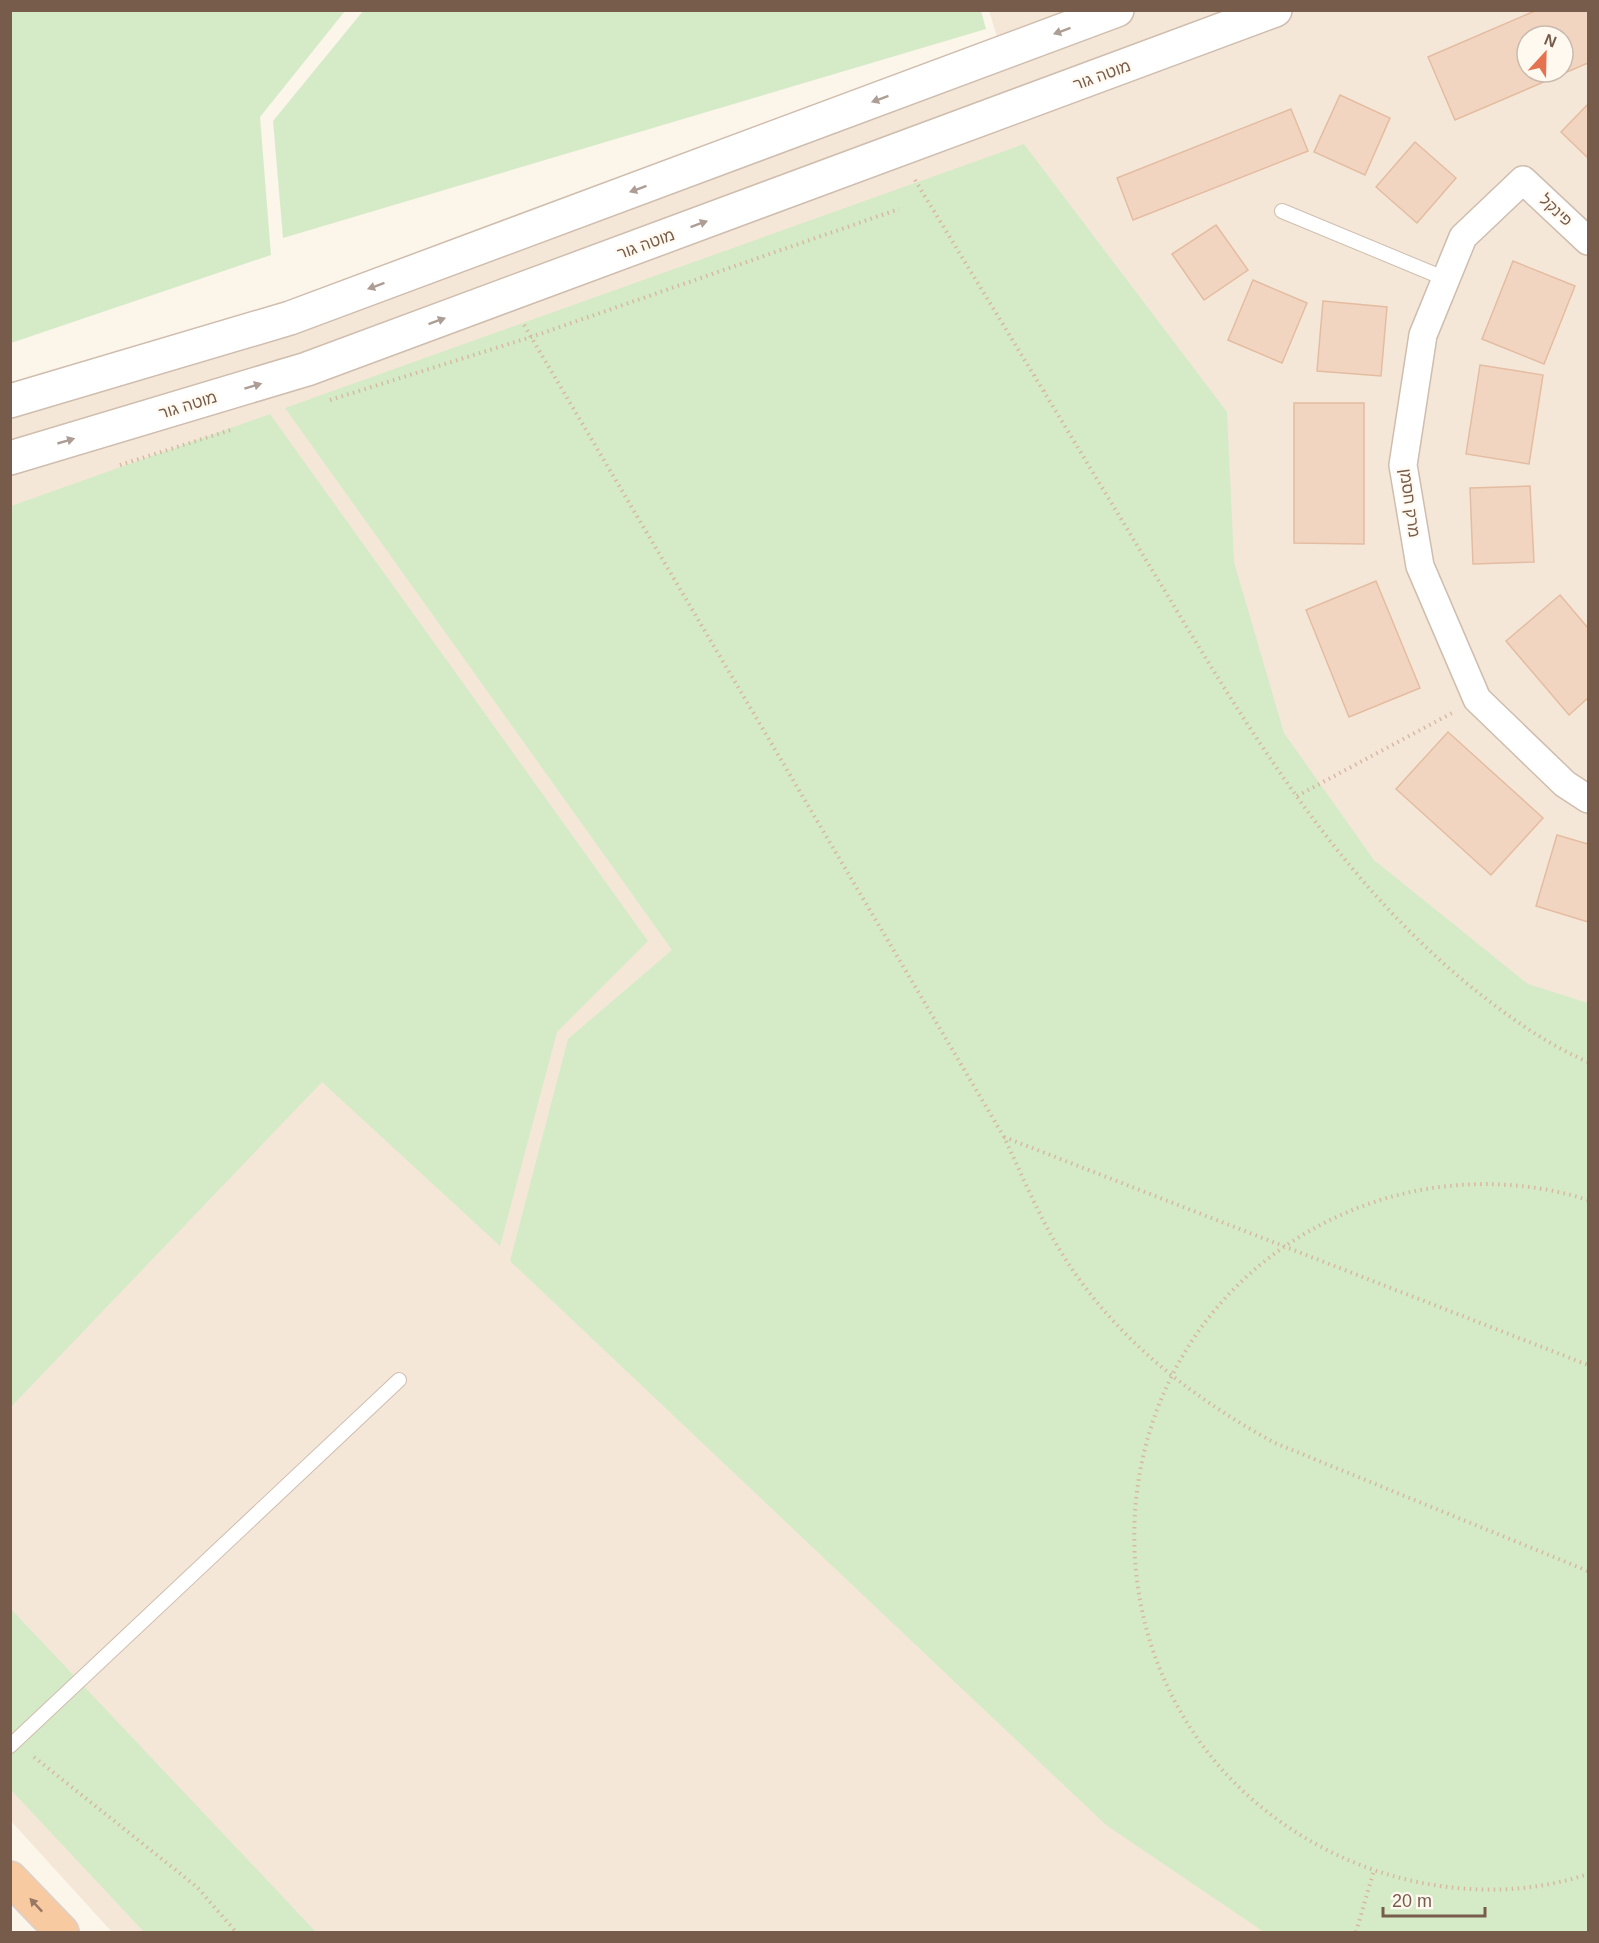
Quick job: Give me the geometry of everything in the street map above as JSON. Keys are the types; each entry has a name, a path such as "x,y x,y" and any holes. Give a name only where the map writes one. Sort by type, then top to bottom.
{"highway":[{"path":"10,1878 62,1932"}],"street":[{"path":"10,401 290,318 1117,10"},
{"name":"מוטה גור","path":"10,458 307,369 1275,10"},
{"name":"פינקל","path":"1523,180 1588,241"},
{"name":"מרק חסמן","path":"1523,180 1463,237 1423,335 1403,465 1420,566 1477,699 1565,784 1588,799"}],"lane":[{"path":"1282,211 1446,279"},
{"path":"13,1744 399,1380"}],"path":[{"path":"897,151 1237,709 1336,850 1383,905 1438,960 1502,1011 1588,1062"},
{"path":"325,401 531,337 899,209"},
{"path":"506,296 1004,1137 1057,1246 1115,1322 1172,1377 1214,1408 1275,1443 1588,1571"},
{"path":"120,465 245,426"},
{"path":"1297,796 1477,699"},
{"path":"1004,1137 1588,1365"},
{"path":"1588,1200 1564,1192 1509,1184 1453,1185 1399,1194 1348,1211 1300,1236 1256,1268 1217,1307 1184,1353 1158,1404 1141,1459 1133,1514 1136,1580 1144,1623 1161,1674 1186,1722 1219,1766 1258,1805 1303,1838 1355,1864 1410,1881 1466,1889 1521,1888 1575,1879 1588,1874"},
{"path":"13,1744 197,1887 236,1932"},
{"path":"1356,1932 1374,1870"}],"shaded area":[{"path":"989,11 1588,11 1588,1932 112,1932 11,1821 10,419 967,59 1001,49"}],"green space":[{"path":"10,11 345,11 260,117 271,255 11,343"},
{"path":"363,11 981,11 986,29 283,238 273,121"},
{"path":"1024,144 1227,412 1234,562 1284,733 1374,860 1528,984 1588,1003 1588,1932 1264,1932 1106,1825 510,1261 568,1039 672,950 285,408"},
{"path":"270,414 648,941 557,1032 500,1246 322,1082 11,1407 11,506"},
{"path":"10,1608 316,1932 144,1932 11,1790"}],"building":[{"path":"1537,10 1588,10 1588,63 1575,69 1575,24 1515,24 1515,84 1539,84 1455,120 1428,57"},
{"path":"1340,95 1390,118 1365,175 1314,152"},
{"path":"1588,104 1588,158 1561,132"},
{"path":"1291,109 1308,151 1133,220 1117,178"},
{"path":"1415,142 1456,178 1417,223 1376,187"},
{"path":"1216,225 1248,270 1204,300 1172,254"},
{"path":"1513,261 1575,286 1544,364 1482,339"},
{"path":"1253,280 1307,303 1282,363 1228,340"},
{"path":"1323,301 1387,307 1381,376 1317,371"},
{"path":"1480,365 1543,375 1529,464 1466,454"},
{"path":"1294,403 1364,403 1364,544 1294,543"},
{"path":"1530,486 1534,562 1473,564 1470,488"},
{"path":"1376,581 1420,688 1349,717 1306,610"},
{"path":"1560,595 1588,628 1588,698 1569,715 1506,641"},
{"path":"1448,732 1543,818 1491,875 1396,789"},
{"path":"1557,835 1588,844 1588,922 1536,906"}]}
